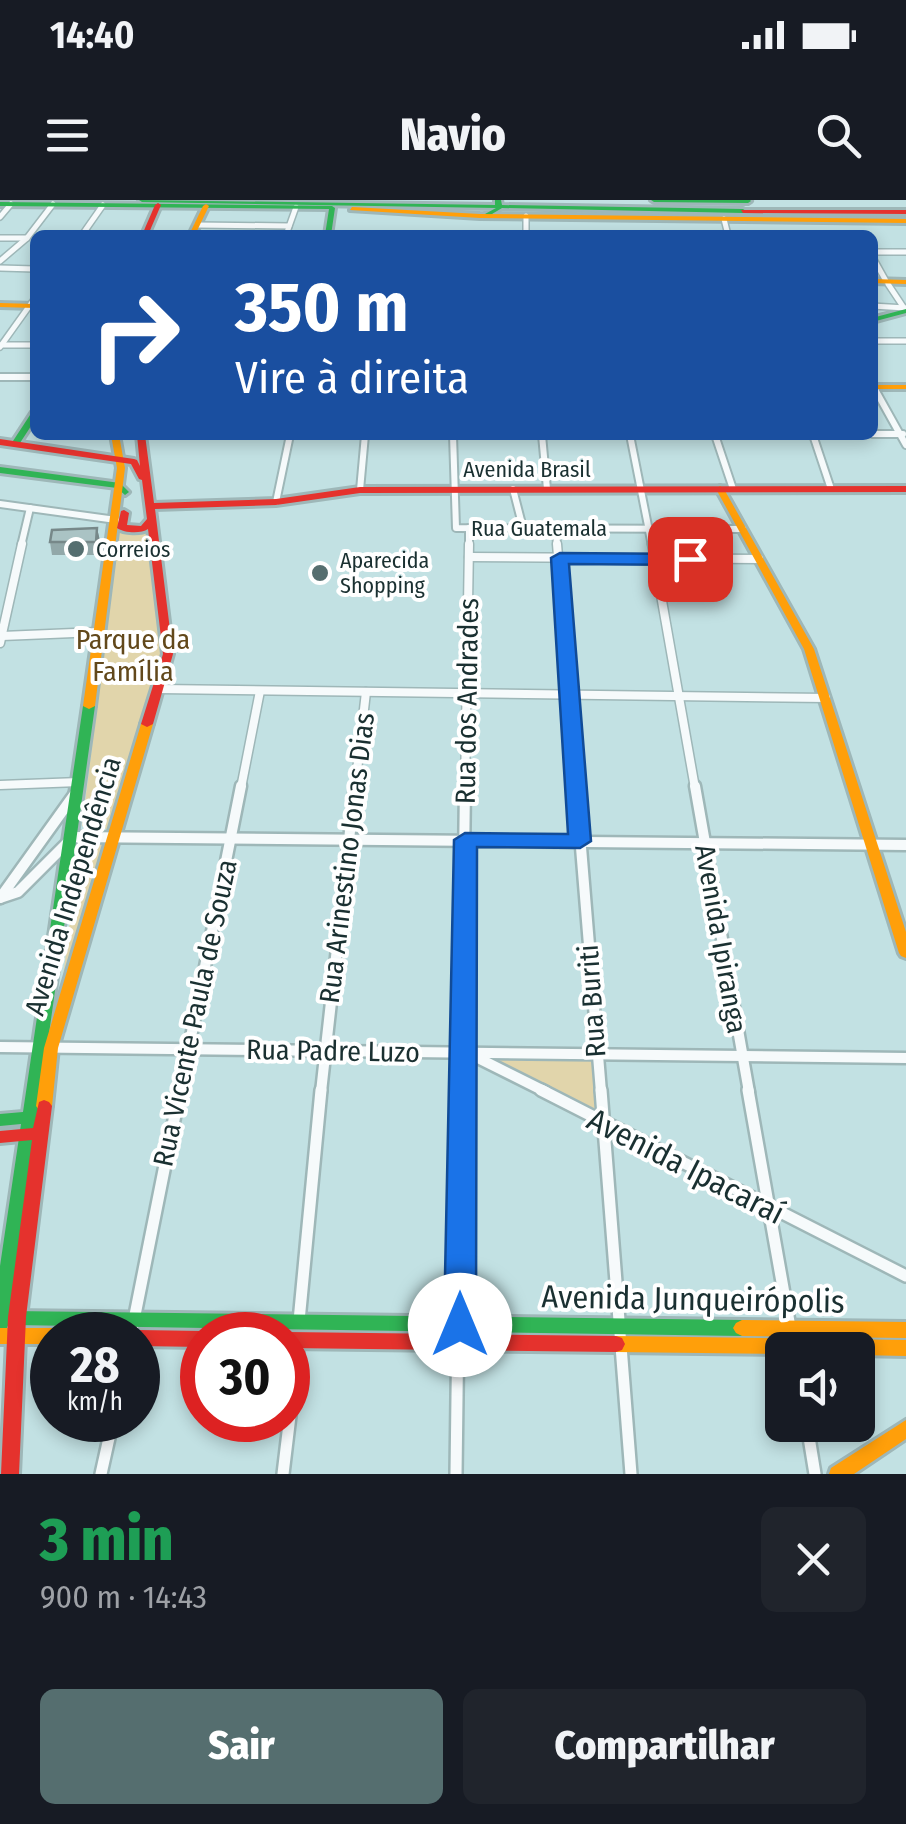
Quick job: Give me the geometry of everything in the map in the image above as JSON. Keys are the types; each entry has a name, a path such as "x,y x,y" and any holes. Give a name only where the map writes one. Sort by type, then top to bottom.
{"main road":[{"path":"142,200 496,206 526,216 906,222"},
{"path":"281,200 558,208 906,209"},
{"path":"543,200 816,205"},
{"path":"654,200 906,209"},
{"path":"5,204 332,208 575,202"},
{"path":"148,230 158,206"},
{"path":"194,230 206,206"},
{"path":"329,230 332,208"},
{"path":"632,208 702,210 724,219"},
{"path":"880,282 906,283"},
{"path":"0,305 30,303"},
{"path":"878,309 903,308"},
{"path":"878,318 903,308"},
{"path":"878,385 906,385"},
{"path":"16,444 30,422"},
{"name":"Avenida Independência","path":"10,1474 31,1134 116,520 121,464 115,440"},
{"name":"Avenida Independência","path":"44,1048 115,836 160,689 168,644 141,440"},
{"path":"0,454 0,443 16,444 121,464 137,463 150,506"},
{"path":"0,470 120,486"},
{"name":"Avenida Brasil","path":"120,486 126,493 123,529 139,531 150,506 276,502 360,490 906,489"},
{"path":"727,489 743,529 809,649 906,953"},
{"path":"0,1120 33,1117"},
{"path":"0,1137 31,1134"},
{"name":"Avenida Independência","path":"0,1325 31,1134"},
{"name":"Avenida Junqueirópolis","path":"0,1316 30,1318"},
{"name":"Avenida Junqueirópolis","path":"310,1323 906,1330"},
{"path":"0,1336 30,1336"},
{"name":"Avenida Junqueirópolis","path":"310,1340 765,1348"},
{"name":"Avenida Junqueirópolis","path":"875,1348 906,1348"},
{"path":"838,1474 906,1430"}],"street":[{"path":"0,217 5,204"},
{"path":"36,230 53,204"},
{"path":"86,230 103,205"},
{"path":"288,230 296,208"},
{"path":"526,216 526,230"},
{"path":"724,219 727,230"},
{"path":"194,230 289,226"},
{"path":"0,238 30,238"},
{"path":"0,265 30,239"},
{"path":"878,254 906,252"},
{"path":"0,265 30,268"},
{"path":"880,282 903,308"},
{"path":"0,346 30,307"},
{"path":"878,341 906,341"},
{"path":"0,346 30,345"},
{"path":"0,377 30,377"},
{"path":"878,393 906,444"},
{"path":"276,502 289,440"},
{"path":"360,490 365,440"},
{"path":"453,440 454,490"},
{"path":"542,440 547,489"},
{"name":"Avenida Ipiranga","path":"631,440 791,1332"},
{"path":"717,440 727,489"},
{"path":"814,440 831,489"},
{"name":"Rua Guatemala","path":"454,490 456,528 743,529"},
{"path":"514,490 523,528"},
{"path":"0,504 116,520"},
{"path":"30,508 3,612 1,640 98,632"},
{"name":"Rua dos Andrades","path":"456,1474 469,528"},
{"name":"Rua Buriti","path":"556,528 630,1474"},
{"path":"469,556 759,559"},
{"path":"160,689 826,698"},
{"name":"Rua Vicente Paula de Souza","path":"135,1312 260,690"},
{"name":"Rua Arinestino Jonas Dias","path":"299,1312 324,1051 366,692"},
{"path":"0,785 78,786"},
{"path":"0,898 78,786"},
{"path":"0,898 18,892 72,837 906,845"},
{"name":"Rua Padre Luzo","path":"0,1047 906,1058"},
{"name":"Avenida Ipacaraí","path":"464,1053 906,1276"},
{"path":"102,1474 109,1442"},
{"path":"283,1474 285,1442"},
{"path":"810,1442 816,1474"}],"green space":[{"name":"Parque da Família","path":"150,529 164,654 111,828 97,830 82,826 119,532 134,534"},
{"path":"89,842 106,844 62,985 79,848"},
{"path":"486,1059 593,1059 597,1112 595,1113"}],"building":[{"path":"97,528 96,542 50,542 52,530"}],"traffic: fast":[{"path":"142,200 743,211"},
{"path":"487,215 499,209 498,200"},
{"path":"654,200 748,201"},
{"path":"0,204 327,208"},
{"path":"329,230 332,208"},
{"path":"878,318 906,311"},
{"path":"15,444 30,422"},
{"path":"0,470 120,486 125,492"},
{"path":"0,1325 89,706"},
{"path":"0,1120 37,1117"},
{"path":"14,1317 742,1328"}],"traffic: slow":[{"path":"194,230 206,206"},
{"path":"352,209 480,216 906,221"},
{"path":"878,281 906,282"},
{"path":"0,305 30,306"},
{"path":"878,387 906,387"},
{"path":"89,706 121,468 116,440"},
{"path":"720,489 809,649 906,953"},
{"path":"44,1106 51,1048 147,724"},
{"path":"742,1328 906,1330"},
{"path":"0,1336 30,1336"},
{"path":"616,1344 906,1348"},
{"path":"838,1474 906,1429"}],"traffic: jam":[{"path":"147,230 158,205"},
{"path":"743,211 906,212"},
{"path":"142,440 168,654 147,724"},
{"path":"0,442 134,462 142,477"},
{"path":"150,506 276,502 360,490 906,489"},
{"path":"124,513 122,528 143,529 151,520"},
{"path":"10,1474 17,1317 44,1106"},
{"path":"0,1137 32,1134"},
{"path":"160,1338 180,1339"},
{"path":"310,1340 616,1344"}],"place":[{"name":"Correios","path":"76,549"},
{"name":"Aparecida Shopping","path":"320,573"}],"route":[{"path":"460,1325 465,840 580,841 560,558 690,559"}]}
